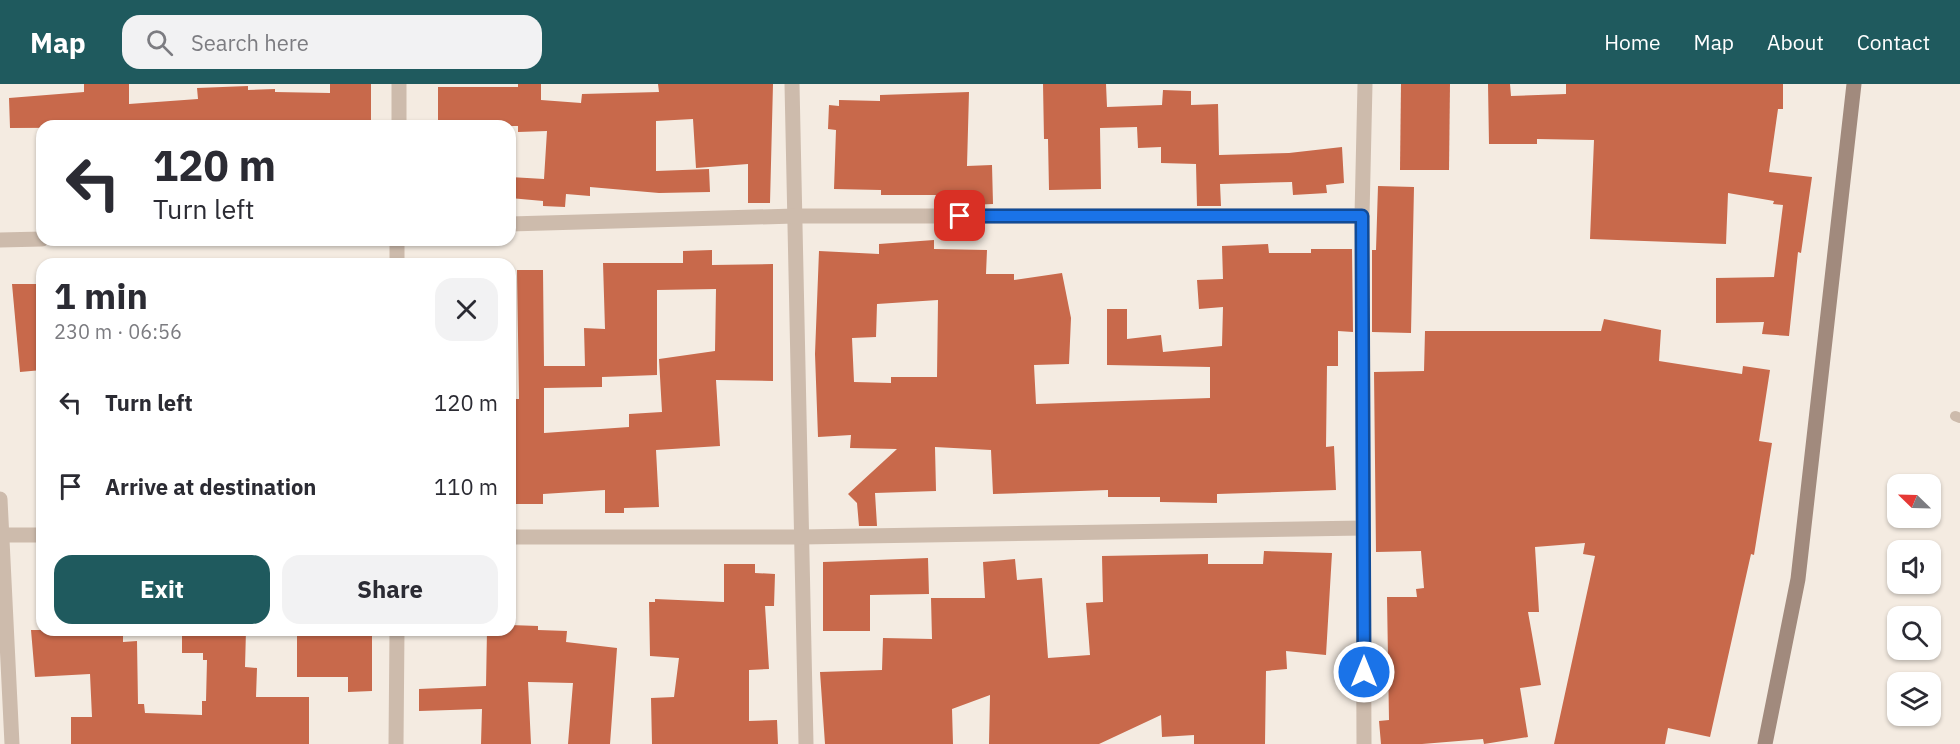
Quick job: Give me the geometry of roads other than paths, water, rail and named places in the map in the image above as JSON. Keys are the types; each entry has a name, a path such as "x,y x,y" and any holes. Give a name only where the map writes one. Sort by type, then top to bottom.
{"street":[{"path":"399,84 399,120"},
{"path":"792,84 806,744"},
{"path":"1364,744 1362,216 1365,84"},
{"path":"1766,744 1798,579 1852,88"},
{"path":"516,224 795,216 1362,216"},
{"path":"0,240 36,239"},
{"path":"0,499 12,744"},
{"path":"516,537 801,537 1363,528"},
{"path":"1,535 36,535"},
{"path":"396,744 397,636"}]}
